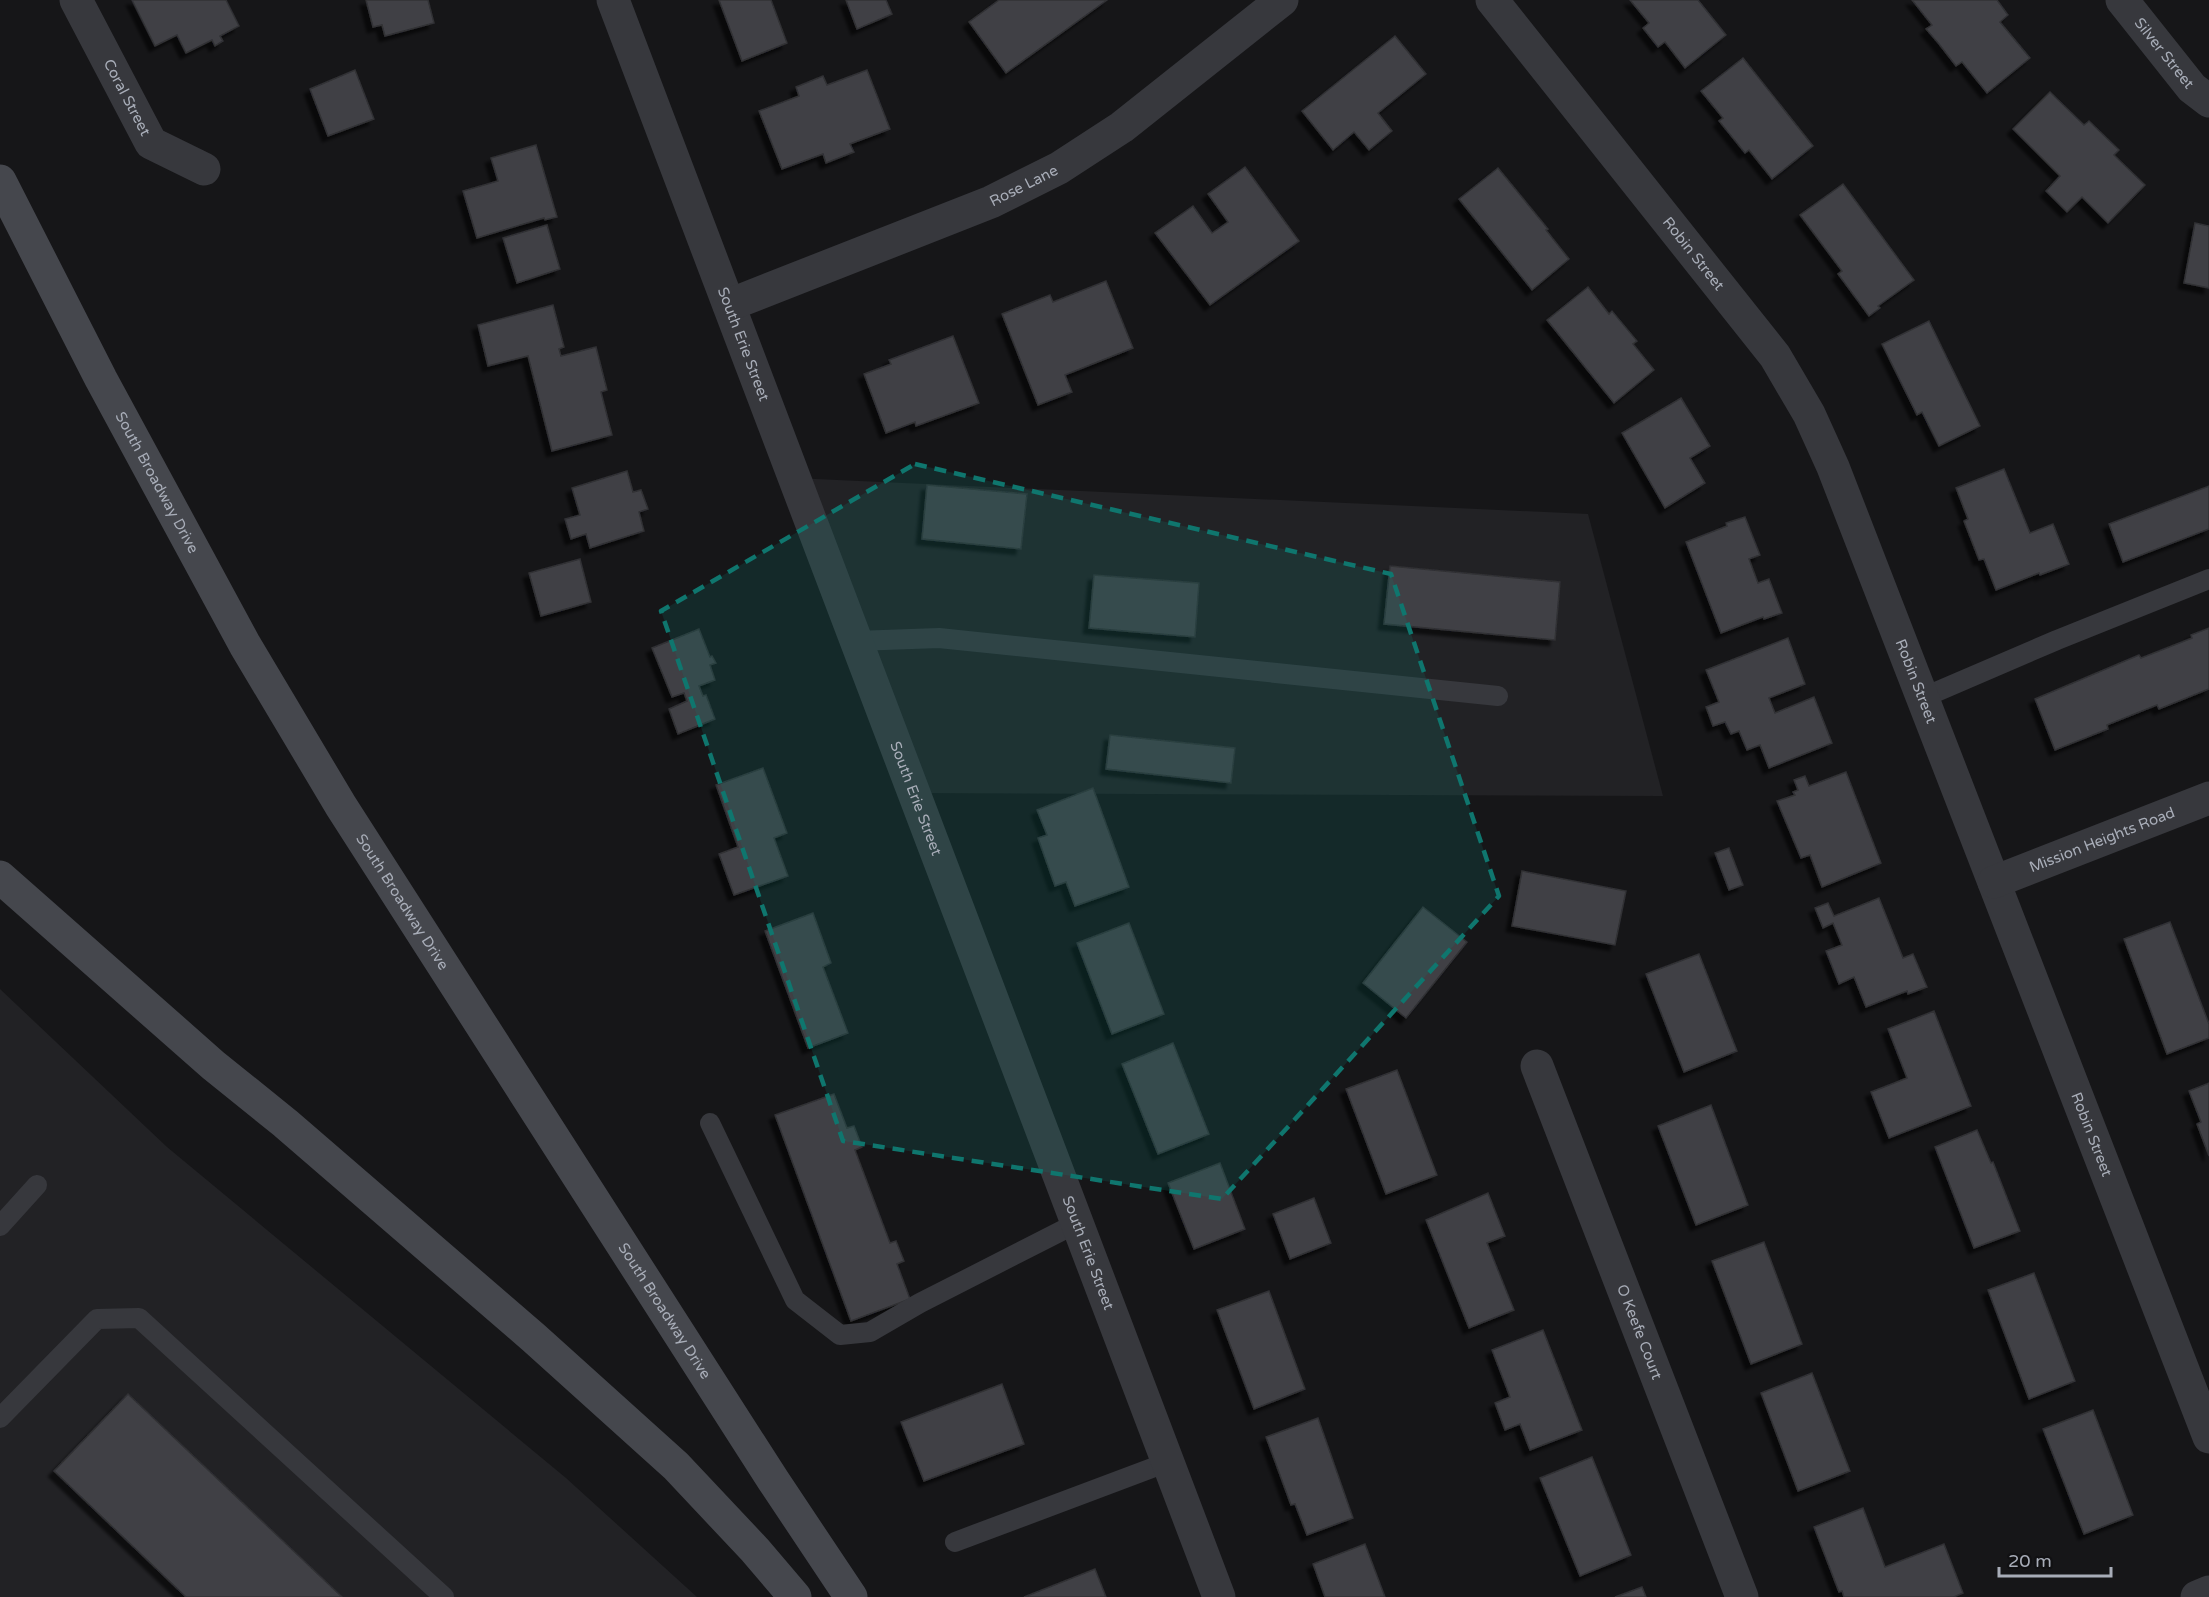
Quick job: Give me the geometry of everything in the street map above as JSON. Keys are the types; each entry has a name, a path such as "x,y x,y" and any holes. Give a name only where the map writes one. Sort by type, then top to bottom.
{"main road":[{"name":"South Broadway Drive","path":"0,181 101,379 240,635 341,806 773,1480 851,1597"},
{"path":"0,877 213,1065 285,1123 534,1338 676,1466 755,1550 795,1597"}],"street":[{"name":"Coral Street","path":"76,0 151,143 204,169"},
{"name":"South Erie Street","path":"613,0 1219,1597"},
{"name":"Rose Lane","path":"729,305 992,202 1059,168 1122,127 1282,0"},
{"name":"Robin Street","path":"1492,0 1775,356 1809,414 1833,468 2209,1437"},
{"name":"Silver Street","path":"2122,0 2192,88 2209,101"},
{"name":"Mission Heights Road","path":"1994,882 2209,798"},
{"name":"O Keefe Court","path":"1537,1065 1742,1597"},
{"path":"2197,1597 2209,1592"}],"lane":[{"path":"1922,698 2068,635 2209,579"},
{"path":"856,641 939,638 1498,696"},
{"path":"710,1123 795,1299 840,1335 870,1332 920,1303 1077,1223"},
{"path":"0,1226 37,1185"},
{"path":"0,1418 97,1319 139,1318 444,1597"},
{"path":"955,1542 1168,1462"}],"highlighted area":[{"path":"915,464 1391,574 1499,896 1222,1199 843,1141 661,611"}],"shaded area":[{"path":"794,478 1588,514 1663,796 914,793"},
{"path":"0,989 167,1147 566,1478 697,1597 0,1597"}],"building":[{"path":"132,0 226,0 239,26 220,36 223,41 215,46 212,40 186,53 177,35 155,46"},
{"path":"366,0 428,0 434,23 385,36 382,25 373,27"},
{"path":"719,0 771,0 787,43 742,61"},
{"path":"846,0 886,0 892,14 857,29"},
{"path":"999,0 1107,0 1006,73 969,22"},
{"path":"1630,0 1698,0 1726,35 1685,68 1665,42 1658,47 1643,28 1649,23"},
{"path":"1912,0 1997,0 2008,15 2000,22 2030,58 1987,93 1962,62 1956,66 1926,29 1932,25"},
{"path":"1395,36 1426,74 1378,113 1392,131 1369,150 1354,132 1333,150 1302,111"},
{"path":"1743,58 1813,146 1772,179 1749,150 1745,153 1719,121 1723,118 1701,91"},
{"path":"355,70 374,119 328,136 310,89"},
{"path":"867,70 890,129 850,144 854,152 826,163 823,154 782,169 759,111 799,96 796,87 823,76 827,85"},
{"path":"2050,92 2084,125 2089,121 2119,150 2114,155 2145,185 2108,223 2082,197 2067,212 2046,191 2060,176 2013,129"},
{"path":"536,145 557,217 545,220 544,218 477,238 463,191 498,181 491,158"},
{"path":"1245,167 1299,241 1210,305 1155,233 1193,206 1212,233 1228,222 1208,194"},
{"path":"1498,168 1548,229 1546,230 1569,259 1532,290 1459,199"},
{"path":"1843,184 1914,280 1878,306 1880,308 1869,316 1838,274 1842,271 1800,215"},
{"path":"2195,223 2209,226 2209,288 2184,283"},
{"path":"547,225 560,269 517,283 503,238"},
{"path":"1106,281 1133,348 1065,375 1072,392 1038,405 1002,314 1050,295 1053,302"},
{"path":"1588,287 1609,314 1612,311 1637,341 1633,344 1654,370 1614,403 1547,320"},
{"path":"553,305 564,347 559,349 561,356 596,347 607,390 601,392 612,435 552,451 528,356 488,366 478,325"},
{"path":"1929,321 1980,426 1939,446 1922,412 1917,415 1882,344"},
{"path":"953,336 979,403 916,426 915,422 886,433 864,374 891,364 889,360"},
{"path":"1681,398 1710,446 1690,458 1705,483 1665,508 1622,433"},
{"path":"2004,469 2030,533 2053,524 2069,564 1996,590 1984,559 1979,560 1964,521 1968,519 1956,488"},
{"path":"627,471 633,492 641,490 648,509 639,512 644,531 590,548 586,534 571,539 565,519 580,515 572,488"},
{"path":"927,485 1027,494 1021,549 922,539"},
{"path":"2209,486 2209,529 2123,562 2109,524"},
{"path":"1745,517 1760,555 1749,559 1758,583 1769,579 1782,613 1764,619 1763,617 1721,633 1686,542 1727,526 1726,523"},
{"path":"580,559 591,602 541,616 529,573"},
{"path":"1390,566 1560,582 1555,640 1384,624"},
{"path":"1094,575 1199,583 1195,637 1089,628"},
{"path":"2209,628 2209,689 2159,709 2157,705 2107,725 2108,729 2055,750 2035,699 2139,655 2141,658 2192,638 2191,635"},
{"path":"699,629 710,657 712,656 716,663 710,665 715,680 699,686 703,696 706,695 715,719 678,734 669,709 687,701 684,693 672,697 652,648"},
{"path":"1788,638 1805,684 1769,698 1775,713 1814,697 1832,743 1769,768 1760,745 1747,750 1739,731 1731,734 1725,722 1713,726 1706,707 1719,702 1706,670"},
{"path":"1110,735 1235,748 1231,783 1106,769"},
{"path":"763,768 787,833 774,838 788,876 734,895 719,854 738,847 716,785"},
{"path":"1846,772 1881,863 1822,887 1810,855 1801,858 1777,801 1795,795 1793,792 1798,790 1794,780 1805,776 1809,786"},
{"path":"1093,788 1129,887 1075,906 1066,882 1055,886 1038,838 1047,835 1037,810"},
{"path":"1729,848 1743,885 1729,890 1715,853"},
{"path":"1522,871 1626,891 1615,945 1512,926"},
{"path":"1879,898 1903,958 1913,954 1927,987 1908,994 1907,991 1866,1007 1854,977 1839,984 1826,951 1842,945 1833,923 1823,928 1815,908 1828,903 1834,916"},
{"path":"1423,907 1467,942 1406,1018 1363,983"},
{"path":"813,913 831,963 823,967 848,1033 808,1048 765,931"},
{"path":"2170,922 2209,1024 2209,1038 2167,1054 2124,939"},
{"path":"1129,923 1164,1014 1112,1034 1077,943"},
{"path":"1699,954 1737,1051 1684,1072 1646,974"},
{"path":"1934,1011 1971,1106 1889,1138 1871,1092 1907,1078 1888,1029"},
{"path":"1173,1043 1209,1134 1158,1154 1122,1064"},
{"path":"1397,1070 1437,1175 1386,1194 1346,1089"},
{"path":"2209,1083 2209,1156 2197,1124 2201,1122 2189,1091"},
{"path":"834,1094 847,1128 854,1126 862,1147 855,1150 890,1243 896,1241 904,1261 897,1264 910,1299 851,1321 775,1115"},
{"path":"1711,1105 1748,1205 1696,1225 1658,1126"},
{"path":"1977,1130 1991,1163 1993,1162 2020,1231 1974,1248 1935,1147"},
{"path":"1220,1163 1245,1229 1194,1249 1168,1183"},
{"path":"1488,1193 1505,1236 1487,1243 1514,1310 1469,1328 1426,1220"},
{"path":"1314,1198 1331,1243 1290,1259 1273,1214"},
{"path":"1764,1242 1802,1344 1751,1364 1712,1261"},
{"path":"2034,1273 2075,1381 2029,1399 1988,1290"},
{"path":"1269,1291 1305,1389 1254,1409 1217,1310"},
{"path":"1543,1330 1582,1430 1530,1450 1520,1424 1505,1430 1495,1403 1510,1397 1492,1350"},
{"path":"1812,1373 1850,1471 1798,1491 1761,1393"},
{"path":"1002,1384 1024,1444 924,1481 901,1422"},
{"path":"128,1394 342,1597 186,1597 54,1471"},
{"path":"2093,1410 2133,1515 2084,1534 2043,1429"},
{"path":"1318,1418 1353,1518 1307,1535 1295,1504 1291,1505 1266,1437"},
{"path":"1592,1457 1631,1555 1580,1576 1540,1478"},
{"path":"1863,1508 1885,1567 1944,1544 1963,1593 1954,1597 1844,1597 1842,1591 1839,1592 1814,1527"},
{"path":"1365,1544 1385,1597 1325,1597 1313,1564"},
{"path":"1095,1569 1106,1597 1024,1597"},
{"path":"1642,1587 1646,1597 1615,1597"}]}
